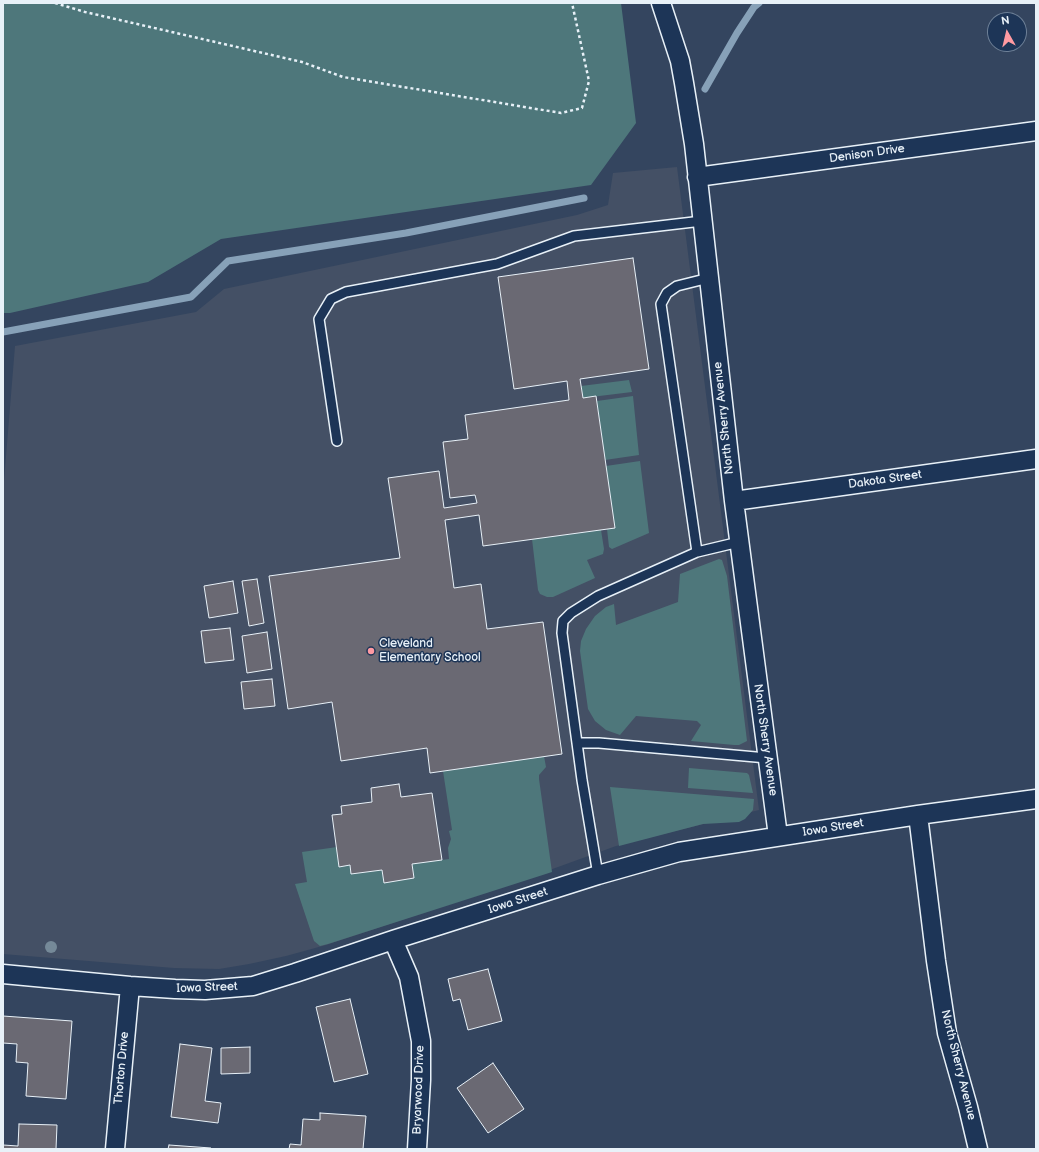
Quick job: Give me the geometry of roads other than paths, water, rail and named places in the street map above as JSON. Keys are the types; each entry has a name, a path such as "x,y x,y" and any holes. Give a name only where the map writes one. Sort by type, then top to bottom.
{"street":[{"name":"North Sherry Avenue","path":"661,3 680,61 684,83 697,177 739,542 778,836"},
{"name":"Denison Drive","path":"697,177 1036,131"},
{"name":"Dakota Street","path":"734,501 1036,459"},
{"name":"Iowa Street","path":"3,974 130,986 205,990 253,986 598,875 678,852 918,815 1036,799"},
{"name":"North Sherry Avenue","path":"918,815 947,1032 968,1106 978,1149"},
{"name":"Bryarwood Drive","path":"393,940 409,977 421,1041 421,1080 417,1149"},
{"name":"Thorton Drive","path":"115,1149 130,986"}],"lane":[{"path":"337,441 319,319 331,299 346,292 497,264 574,236 702,221"},
{"path":"697,552 661,304 667,294 677,286 709,278"},
{"path":"598,875 582,780 562,633 563,621 571,613 598,596 697,552 739,542"},
{"path":"577,743 599,743 767,758"}],"waterway":[{"path":"705,89 737,33 754,7 759,3"},
{"path":"3,332 191,297 228,261 406,233 584,198"}],"place":[{"name":"Cleveland Elementary School","path":"371,651"}]}
